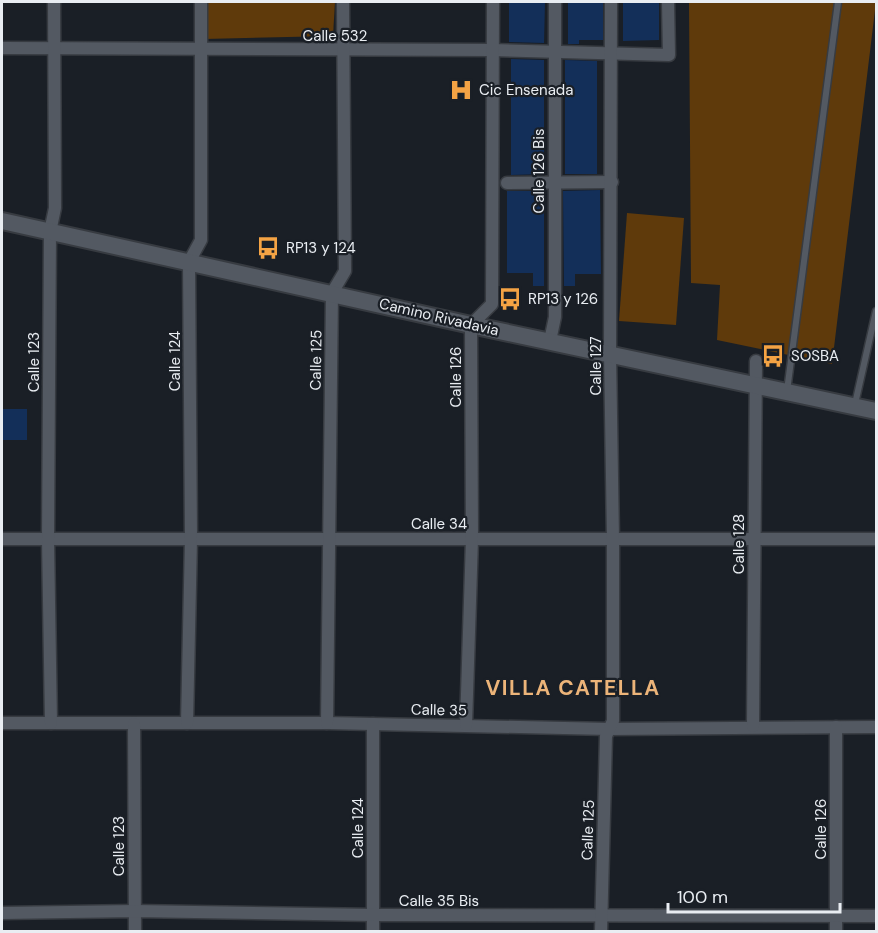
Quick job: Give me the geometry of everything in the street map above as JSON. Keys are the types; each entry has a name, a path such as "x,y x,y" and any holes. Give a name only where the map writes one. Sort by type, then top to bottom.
{"main road":[{"name":"Camino Rivadavia","path":"2,221 471,325 876,411"}],"street":[{"name":"Calle 123","path":"51,723 48,540 50,232 55,208 54,2"},
{"name":"Calle 124","path":"187,723 191,539 189,262 201,240 201,2"},
{"name":"Calle 125","path":"327,723 332,293 345,272 343,2"},
{"name":"Calle 126","path":"466,725 472,539 471,325 492,304 493,2"},
{"name":"Calle 126 Bis","path":"550,340 555,317 553,182 555,2"},
{"name":"Calle 127","path":"609,729 613,720 614,539 609,353 612,182 611,2"},
{"name":"Calle 532","path":"2,48 492,50 669,56 668,2"},
{"path":"507,183 612,182"},
{"name":"Calle 128","path":"753,726 756,361"},
{"name":"Calle 34","path":"2,539 876,539"},
{"name":"Calle 35","path":"2,723 327,723 609,729 753,726 876,727"},
{"name":"Calle 123","path":"134,724 135,932"},
{"name":"Calle 124","path":"373,724 373,932"},
{"name":"Calle 126","path":"836,727 836,932"},
{"name":"Calle 125","path":"601,932 606,736 609,729"},
{"name":"Calle 35 Bis","path":"2,913 135,911 601,917 876,916"}],"lane":[{"path":"787,392 838,2"},
{"path":"855,406 876,311"}],"shaded area":[{"path":"205,2 335,2 333,36 204,39"},
{"path":"689,2 876,2 832,364 717,340 720,285 691,283"},
{"path":"627,213 684,218 676,325 619,321"}],"building":[{"path":"509,2 545,2 544,43 509,42"},
{"path":"568,2 603,2 603,40 579,40 579,44 568,44"},
{"path":"623,2 659,2 659,40 623,41"},
{"path":"511,59 544,60 544,174 511,175"},
{"path":"565,60 597,61 597,174 565,174"},
{"path":"600,190 601,274 575,274 575,286 564,286 563,191"},
{"path":"507,191 544,191 544,286 533,286 533,273 507,273"},
{"path":"2,409 27,409 27,440 2,440"}],"place":[{"name":"Cic Ensenada","path":"461,90"},
{"name":"RP13 y 124","path":"268,248"},
{"name":"RP13 y 126","path":"510,299"},
{"name":"SOSBA","path":"773,356"}],"district":[{"name":"VILLA CATELLA","path":"573,688"}]}
